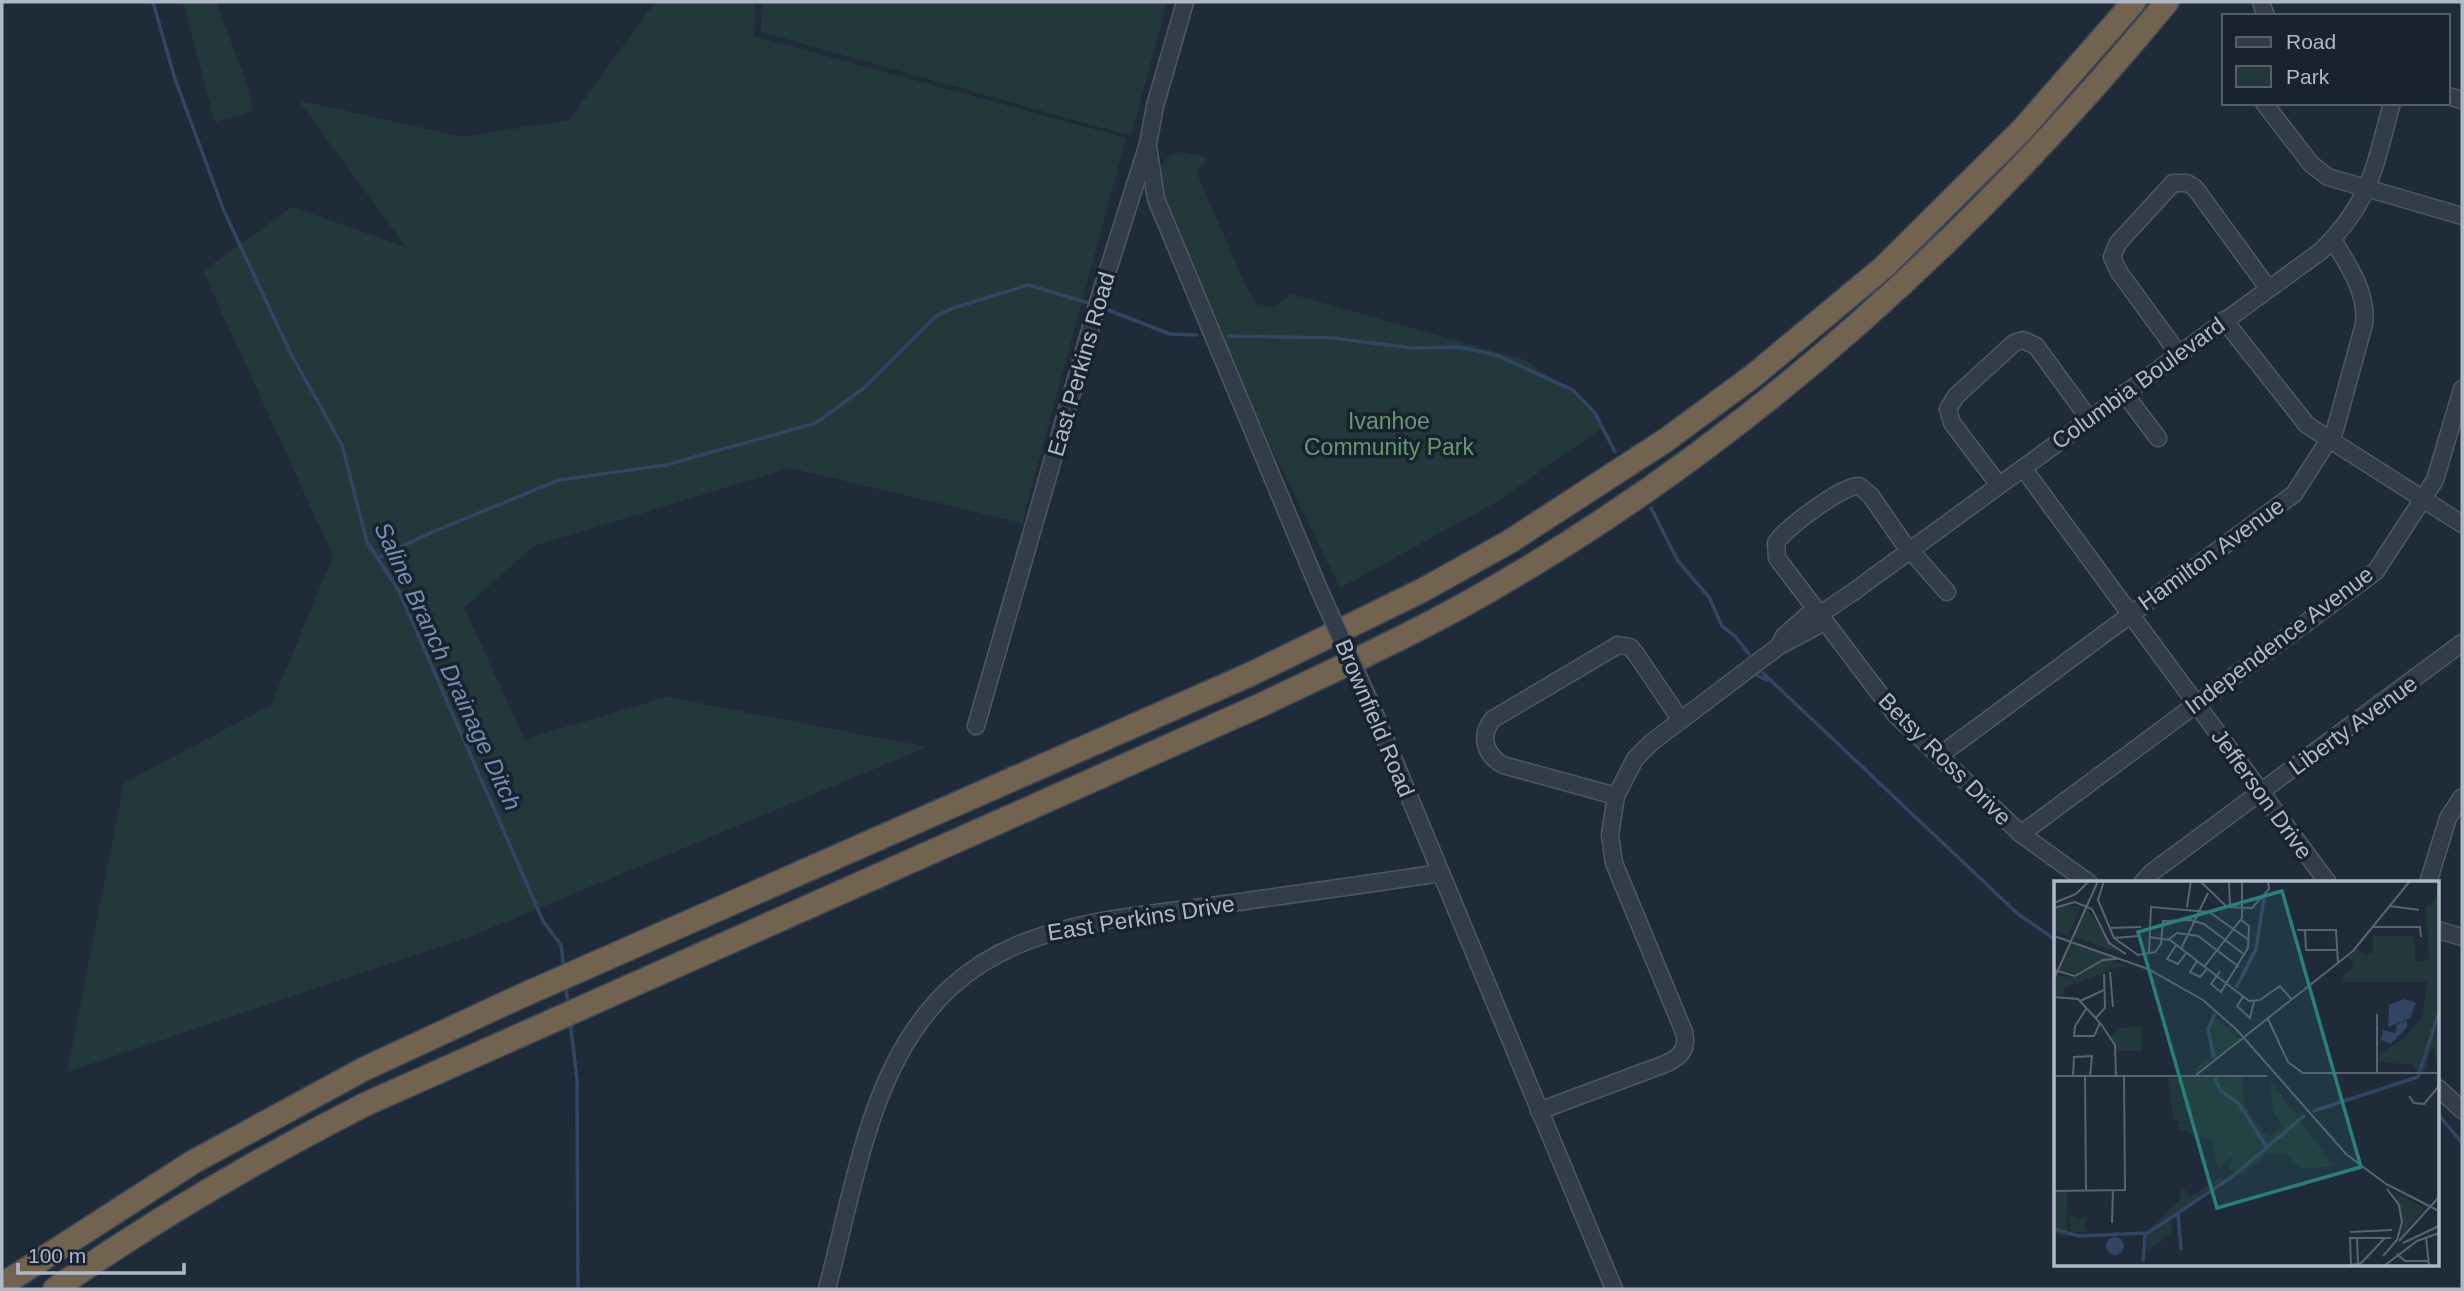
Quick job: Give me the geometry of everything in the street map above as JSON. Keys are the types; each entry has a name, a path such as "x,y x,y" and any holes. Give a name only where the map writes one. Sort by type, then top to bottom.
{"highway":[{"path":"2,1285 139,1195 285,1110 364,1069 519,997 1251,674 1422,591 1560,510 1753,376 1884,267 2022,130 2134,2"},
{"path":"55,1289 162,1218 307,1134 527,1030 1272,699 1402,638 1568,543 1698,455 1842,339 2003,187 2167,2"},
{"path":"2137,38 2174,2"}],"street":[{"name":"East Perkins Road","path":"976,726 1093,318 1147,144 1185,2"},
{"path":"2266,105 2320,173 2462,216"},
{"name":"Columbia Boulevard","path":"1539,1111 1665,1063 1681,1054 1685,1048 1684,1032 1614,863 1610,835 1616,796 1635,759 1680,719 1779,646 1788,644 1817,626 1819,615 2090,420 2333,240 2348,225 2368,189 2391,105"},
{"name":"Brownfield Road","path":"1147,144 1156,199 1321,594 1369,700 1614,1289"},
{"path":"2178,353 2119,272 2112,257 2118,243 2173,183 2187,183 2195,188 2268,288"},
{"name":"Hamilton Avenue","path":"1939,756 2129,613 2294,494 2329,441 2342,409 2365,312 2360,289 2333,240"},
{"path":"2224,320 2307,425 2462,524"},
{"path":"1999,485 1952,423 1948,409 1956,396 2014,343 2023,340 2036,346 2090,420"},
{"name":"Independence Avenue","path":"2021,834 2195,702 2376,571 2441,467 2462,388"},
{"path":"2124,393 2158,438"},
{"name":"Jefferson Drive","path":"2023,468 2325,881"},
{"name":"Betsy Ross Drive","path":"1910,550 1866,490 1853,486 1844,488 1787,531 1776,543 1777,558 1880,697 2021,834 2050,858 2086,881"},
{"path":"1910,550 1947,592"},
{"name":"Liberty Avenue","path":"2144,881 2462,643"},
{"path":"1616,796 1494,761 1487,749 1487,726 1493,719 1618,645 1630,648 1636,654 1680,719"},
{"path":"2429,881 2462,797"},
{"name":"East Perkins Drive","path":"827,1289 879,1101 896,1060 912,1033 943,996 992,957 1036,936 1098,921 1439,873"},
{"path":"2440,930 2462,937"},
{"path":"2440,1090 2462,1110"}],"green space":[{"path":"183,2 216,2 249,90 253,111 215,122"},
{"path":"655,2 755,2 754,36 1126,138 1022,523 790,468 534,546 464,608 525,739 667,697 927,747 472,936 67,1072 124,783 271,705 333,556 203,271 292,207 406,247 298,100 463,137 569,120"},
{"path":"762,2 1167,2 1131,136 761,32"},
{"name":"Ivanhoe Community Park","path":"1184,152 1208,158 1196,171 1248,291 1258,304 1273,307 1292,294 1525,360 1579,397 1604,427 1498,501 1340,588 1240,383 1175,226 1157,172 1170,154"}],"waterway":[{"name":"Saline Branch Drainage Ditch","path":"153,2 175,79 224,211 291,354 342,445 367,542 399,591 543,921 561,945 564,968"},
{"path":"378,558 430,533 559,480 666,465 816,423 864,388 936,316 953,308 1028,285 1092,304"},
{"path":"1103,308 1170,334 1197,335"},
{"path":"1228,336 1333,338 1412,348 1459,347 1496,355 1573,390 1595,413 1615,452"},
{"path":"1651,508 1678,561 1709,597 1722,626 1735,636 1749,654"},
{"path":"1763,673 2018,914 2054,939"},
{"path":"1758,676 1767,680"},
{"name":"Saline Branch Drainage Ditch","path":"566,986 568,1006"},
{"name":"Saline Branch Drainage Ditch","path":"570,1021 577,1079 578,1289"},
{"path":"2440,1116 2462,1143"}]}
